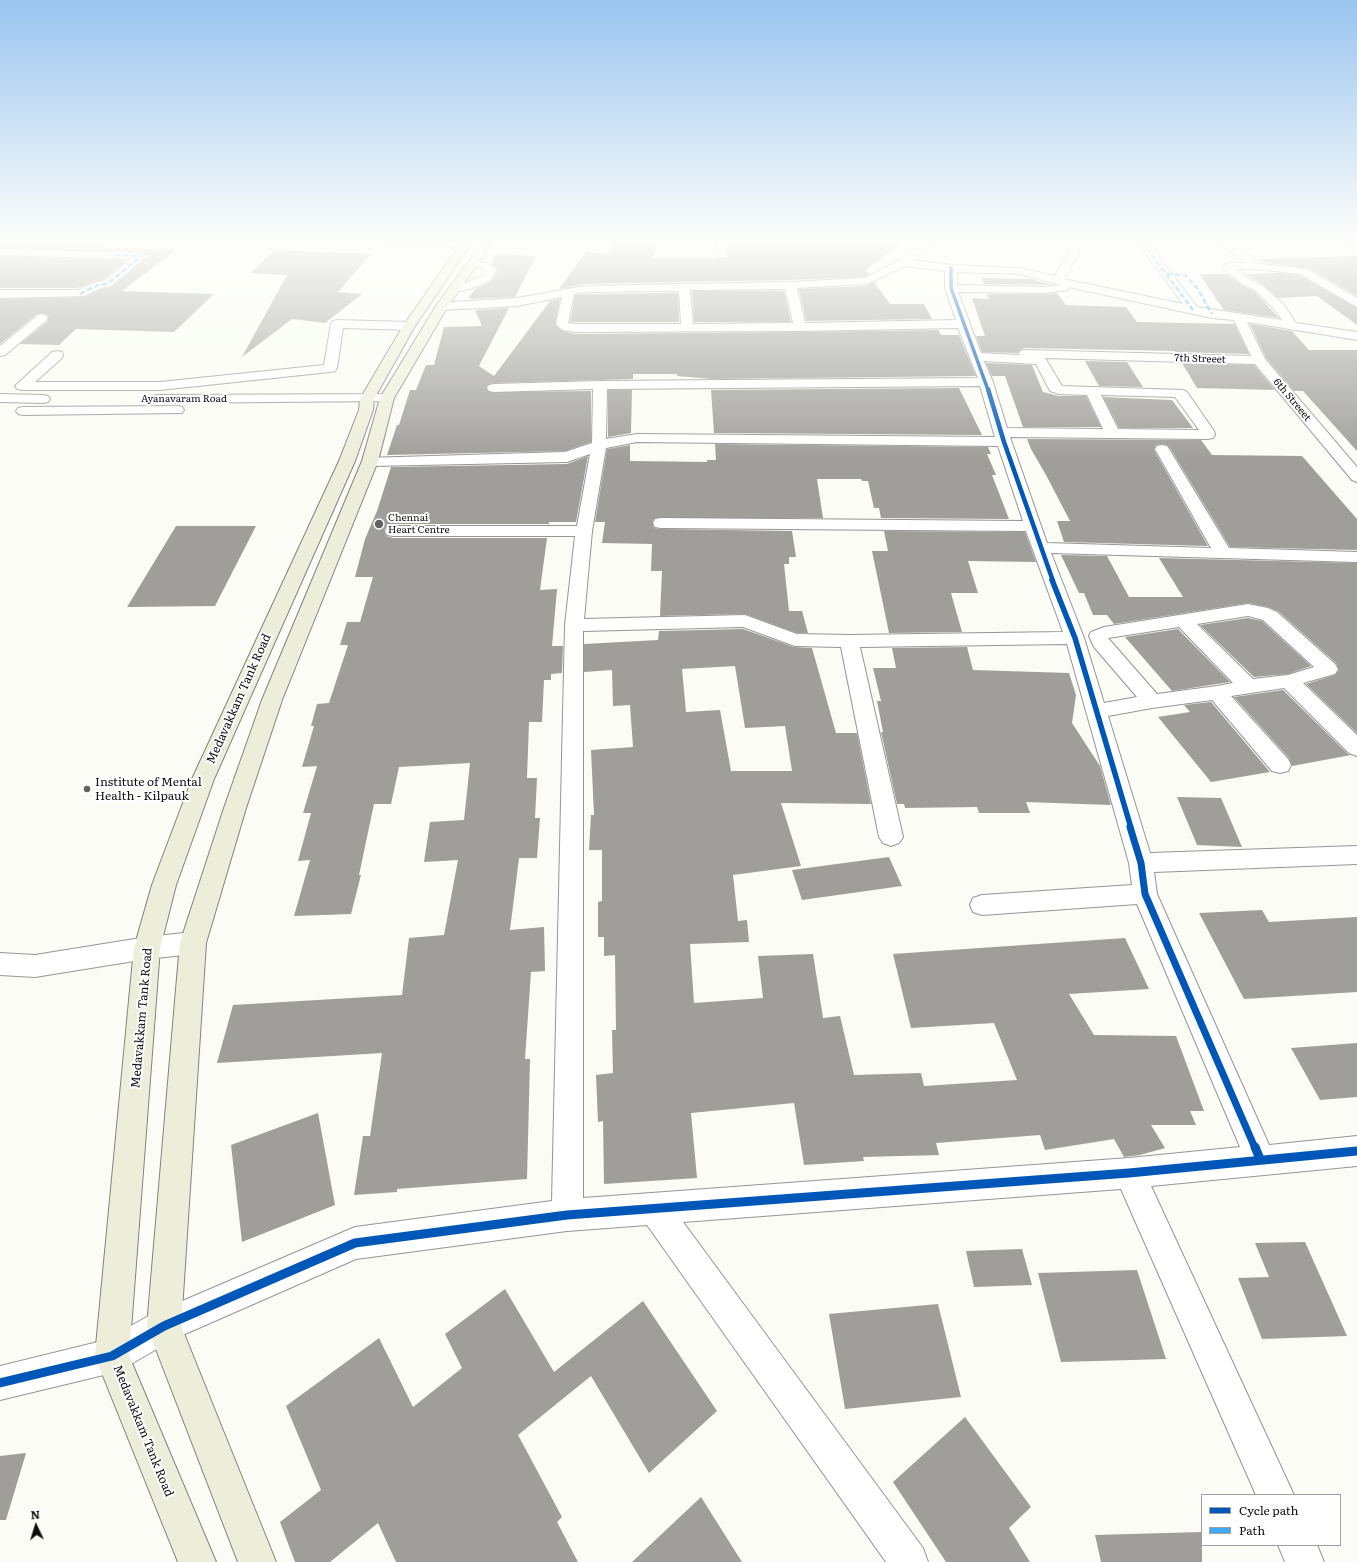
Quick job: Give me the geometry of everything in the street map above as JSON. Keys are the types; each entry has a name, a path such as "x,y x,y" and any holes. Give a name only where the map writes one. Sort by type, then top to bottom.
{"main road":[{"name":"Medavakkam Tank Road","path":"197,1562 112,1356 147,948 164,885 203,779 347,461 376,404 409,326 418,315"},
{"name":"Medavakkam Tank Road","path":"257,1562 164,1326 193,943 235,808 272,700 370,461 376,404 436,315"}],"street":[{"path":"564,315 562,324 566,327 575,328 800,327 963,324"},
{"path":"686,315 687,328"},
{"path":"797,315 800,327"},
{"path":"960,315 986,382 1032,526 1075,638 1141,863 1145,894 1260,1159"},
{"path":"1220,315 1357,336"},
{"path":"1285,315 1292,325"},
{"name":"6th Streeet","path":"1239,317 1258,360 1357,477"},
{"path":"0,352 42,318"},
{"path":"57,355 22,386 160,386 330,368 337,324 409,326"},
{"path":"370,461 567,457 599,445 637,438 1003,437 1113,434 1208,435 1207,431 1182,395 1172,392 1059,390 1055,388 1042,362 1039,360 975,355"},
{"name":"7th Streeet","path":"975,355 1258,360"},
{"path":"494,388 600,385 986,382"},
{"path":"567,1215 574,625 584,531 599,445 600,385"},
{"path":"1092,391 1113,434"},
{"name":"Ayanavaram Road","path":"0,398 376,404"},
{"name":"Ayanavaram Road","path":"0,411 376,404"},
{"path":"1162,449 1223,553"},
{"path":"660,523 1032,526"},
{"path":"393,531 584,531"},
{"path":"1040,548 1357,557"},
{"path":"1096,711 1152,701 1217,693 1248,686 1289,681 1328,669 1270,616 1261,612 1248,610 1104,633 1098,636 1101,643 1152,701"},
{"path":"574,625 745,621 795,640 850,641 1075,638"},
{"path":"1184,621 1248,686"},
{"path":"850,641 891,837"},
{"path":"1289,681 1356,748"},
{"path":"1217,693 1280,765"},
{"path":"1141,863 1357,855"},
{"path":"982,905 1145,894"},
{"path":"0,964 35,966 147,948 193,943"},
{"path":"0,1383 112,1356 164,1326 355,1243 567,1215 655,1210 1128,1173 1260,1159 1357,1151"},
{"path":"1128,1173 1275,1494"},
{"path":"655,1210 909,1562"},
{"path":"1297,1546 1305,1562"}],"building":[{"path":"0,315 36,315 0,344"},
{"path":"47,315 192,315 174,332 76,329 59,345 20,344 47,322 49,317"},
{"path":"265,315 335,315 325,323 292,319 242,357"},
{"path":"477,315 505,315 479,366 494,376 540,315 557,315 555,325 562,331 575,334 938,330 941,335 959,335 976,376 711,379 677,376 677,374 633,374 633,379 494,383 489,384 486,387 489,392 591,391 591,442 565,451 387,455 397,425 399,425 410,390 416,390 426,365 434,365 444,327 482,326"},
{"path":"571,315 679,315 679,322 570,322"},
{"path":"694,315 789,315 791,322 694,322"},
{"path":"805,315 930,315 932,319 806,321"},
{"path":"978,315 1132,315 1137,322 1234,324 1233,321 1249,354 1025,348 1020,350 1018,353 982,352 976,336 985,336"},
{"path":"1258,315 1276,315 1279,318"},
{"path":"1343,315 1357,315 1357,325"},
{"path":"1250,324 1292,331 1309,350 1357,350 1357,451 1303,391 1294,391 1266,358"},
{"path":"1085,361 1127,362 1143,387 1099,386"},
{"path":"986,363 1032,365 1043,392 1059,396 1086,396 1101,427 1023,427 1005,376 992,376"},
{"path":"1182,363 1254,365 1275,390 1197,388"},
{"path":"959,388 982,435 714,433 711,390"},
{"path":"608,390 632,390 631,433 608,437"},
{"path":"1103,397 1172,400 1193,428 1119,428"},
{"path":"1027,439 1201,440 1212,455 1302,456 1357,519 1357,550 1230,547 1170,448 1167,445 1162,444 1156,445 1154,450 1208,546 1064,542 1057,521 1070,521"},
{"path":"715,444 988,447 991,454 987,454 996,475 992,475 1009,519 881,518 879,508 874,508 868,481 862,481 861,479 817,479 823,518 655,518 652,522 654,528 661,529 792,531 796,557 789,557 789,564 784,564 789,611 802,611 808,633 797,633 745,614 660,616 662,571 651,571 652,544 602,543 605,522 595,522 607,449 630,445 630,461 707,462 707,460 716,460"},
{"path":"588,456 576,522 549,522 549,524 393,524 387,526 384,530 386,536 393,538 547,538 540,590 557,589 552,646 563,646 562,673 551,674 551,680 544,680 542,722 529,722 527,778 537,778 535,818 540,818 537,858 519,858 510,930 544,927 545,971 531,972 525,1059 530,1059 527,1179 397,1189 397,1192 354,1195 363,1136 370,1136 382,1053 217,1063 233,1005 402,995 409,938 444,935 458,860 424,862 430,822 464,820 470,763 399,767 391,804 374,804 359,875 361,875 351,914 294,916 310,860 298,861 311,813 303,813 317,766 302,767 314,726 311,726 317,704 329,703 348,645 340,645 347,622 360,622 373,577 355,577 365,539 377,511 391,467 567,464"},
{"path":"176,526 256,526 215,606 127,607"},
{"path":"884,531 1025,532 1036,562 968,561 978,593 951,593 962,632 889,633 872,551 888,551"},
{"path":"1061,555 1107,556 1129,597 1183,597 1159,558 1357,563 1357,733 1306,684 1335,675 1339,670 1336,663 1278,611 1268,607 1248,603 1114,624 1107,615 1093,615 1084,593 1079,593"},
{"path":"1248,618 1262,621 1311,666 1288,674 1254,677 1200,625"},
{"path":"743,629 794,647 812,648 836,733 857,733 871,804 781,803 801,866 733,875 738,921 747,920 749,942 690,944 694,1003 763,998 758,956 813,954 823,1018 840,1016 854,1075 921,1073 924,1086 1017,1080 994,1023 911,1028 893,954 1125,938 1149,989 1069,994 1094,1035 1176,1036 1204,1111 1190,1111 1196,1125 1151,1125 1165,1148 1140,1155 1124,1157 1114,1139 1045,1150 1040,1135 936,1143 939,1155 863,1157 864,1161 804,1165 794,1103 691,1113 697,1178 604,1184 603,1121 598,1122 596,1075 613,1073 612,1030 616,1030 615,955 604,956 604,937 598,937 598,902 602,901 602,850 589,850 591,815 594,815 591,750 633,747 630,705 613,706 612,670 584,672 584,644 658,640 659,631","holes":["735,666 745,728 785,726 792,771 731,771 720,710 686,712 682,669"]},
{"path":"1178,629 1230,682 1172,691 1125,637"},
{"path":"967,647 973,670 1069,673 1076,695 1072,723 1100,766 1111,805 1026,802 1030,813 979,813 977,807 905,808 904,804 897,804 881,732 883,732 877,701 881,701 873,668 896,668 892,648"},
{"path":"1283,690 1348,754 1351,755 1292,766 1289,758 1234,697"},
{"path":"1211,702 1270,772 1211,782 1158,717 1190,712 1184,705"},
{"path":"1177,797 1221,798 1242,847 1197,845"},
{"path":"889,857 902,886 802,900 792,870"},
{"path":"1262,910 1269,922 1357,917 1357,992 1244,999 1199,913"},
{"path":"1357,1043 1357,1097 1320,1100 1291,1048"},
{"path":"318,1113 335,1205 242,1242 231,1145"},
{"path":"1305,1242 1347,1336 1262,1339 1238,1278 1269,1277 1255,1243"},
{"path":"1022,1249 1032,1285 974,1287 966,1251"},
{"path":"1137,1270 1166,1359 1061,1362 1038,1273"},
{"path":"505,1289 554,1372 643,1301 717,1411 649,1473 591,1376 518,1435 562,1517 557,1522 578,1562 396,1562 378,1523 330,1562 295,1562 280,1522 321,1490 286,1406 379,1338 413,1407 462,1368 445,1334"},
{"path":"938,1304 961,1397 845,1409 829,1314"},
{"path":"965,1417 1031,1507 1009,1528 1030,1562 946,1562 893,1482"},
{"path":"26,1453 6,1520 0,1520 0,1456"},
{"path":"701,1497 742,1562 632,1562"},
{"path":"1201,1532 1202,1562 1101,1562 1095,1535"}],"cycle path":[{"path":"960,315 986,382 1004,442 1040,548 1075,638 1141,863 1145,894 1260,1159"},
{"path":"0,1383 112,1356 164,1326 355,1243 567,1215 1129,1173 1357,1151"}],"place":[{"name":"Chennai Heart Centre","path":"379,524"},
{"name":"Institute of Mental Health - Kilpauk","path":"87,789"}]}
